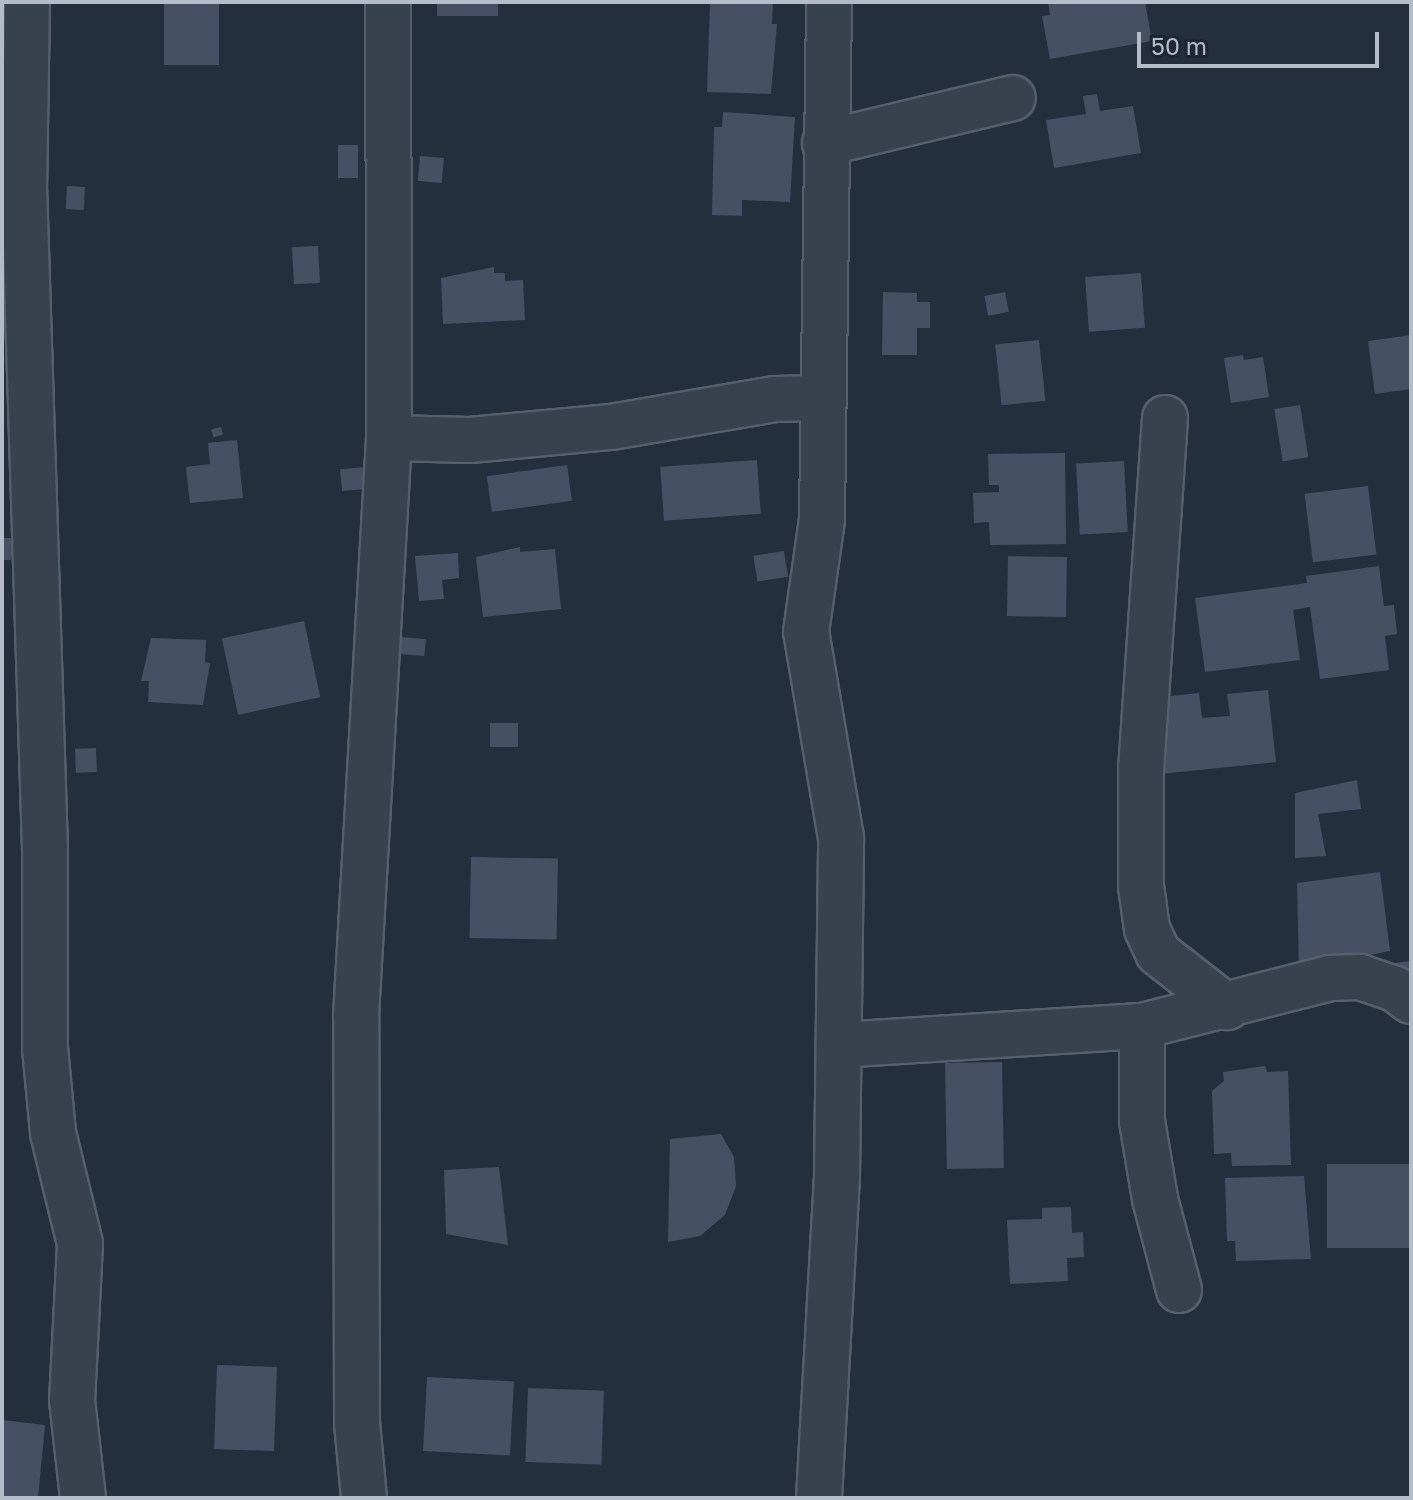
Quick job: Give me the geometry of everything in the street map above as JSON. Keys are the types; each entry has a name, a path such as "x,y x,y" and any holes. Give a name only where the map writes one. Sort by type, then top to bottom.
{"street":[{"path":"27,2 24,185 45,850 45,1048 53,1133 80,1244 72,1400 83,1498"},
{"path":"364,1498 357,1423 356,1016 389,438 388,2"},
{"path":"819,1498 837,1175 841,838 806,632 822,519 829,2"},
{"path":"825,143 1013,98"},
{"path":"389,438 470,440 611,427 774,399 822,398"},
{"path":"1165,418 1141,768 1141,886 1147,929 1158,953 1227,1007"},
{"path":"839,1045 1142,1026 1227,1007 1330,978 1360,977 1395,989 1411,1001"},
{"path":"1142,1026 1142,1121 1155,1199 1179,1290"}],"building":[{"path":"437,2 498,2 498,16 437,16"},
{"path":"710,2 773,2 772,24 777,24 771,94 707,92"},
{"path":"1048,2 1145,2 1152,41 1050,59 1042,16 1050,15"},
{"path":"164,4 219,4 219,65 164,65"},
{"path":"1097,94 1100,111 1133,106 1141,153 1054,168 1046,120 1086,114 1083,96"},
{"path":"723,112 795,117 790,202 742,200 742,216 712,215 714,127 722,127"},
{"path":"338,145 358,145 358,178 338,178"},
{"path":"420,156 444,158 442,183 418,181"},
{"path":"67,186 85,187 84,210 66,209"},
{"path":"318,246 320,283 294,284 292,247"},
{"path":"494,267 494,273 505,273 505,281 523,280 525,320 443,324 441,278"},
{"path":"1141,273 1145,328 1089,332 1085,277"},
{"path":"883,292 917,293 917,302 930,302 930,328 917,328 917,355 882,355"},
{"path":"1005,292 1009,312 988,316 984,296"},
{"path":"2,304 14,305 12,327 2,326"},
{"path":"1411,335 1411,389 1375,394 1368,341"},
{"path":"1039,340 1045,401 1002,405 995,345"},
{"path":"1243,355 1244,360 1263,357 1269,397 1231,403 1224,358"},
{"path":"1300,405 1308,457 1283,461 1274,409"},
{"path":"221,427 223,435 213,437 211,429"},
{"path":"237,440 243,498 190,503 186,467 210,464 208,443"},
{"path":"1065,453 1066,544 990,545 989,522 974,523 973,493 999,492 999,485 989,485 988,454"},
{"path":"757,460 761,514 664,521 660,467"},
{"path":"1124,461 1128,532 1080,534 1076,464"},
{"path":"567,465 572,501 492,512 487,476"},
{"path":"365,467 367,489 342,491 340,469"},
{"path":"1368,486 1376,554 1313,562 1304,494"},
{"path":"2,538 11,538 11,560 2,560"},
{"path":"520,547 520,552 555,549 561,609 483,617 476,557"},
{"path":"784,551 788,577 757,582 753,556"},
{"path":"458,553 459,578 442,580 444,599 419,601 415,556"},
{"path":"1008,556 1067,557 1066,617 1007,616"},
{"path":"1379,566 1384,606 1394,605 1397,634 1385,636 1389,670 1320,679 1310,607 1293,610 1300,660 1205,672 1195,598 1307,583 1306,576"},
{"path":"304,621 320,697 238,715 222,638"},
{"path":"401,637 426,639 424,656 400,654"},
{"path":"151,638 206,640 205,662 210,663 203,705 148,702 149,681 141,681"},
{"path":"1268,690 1276,762 1160,774 1153,698 1199,693 1202,718 1230,716 1227,694"},
{"path":"490,723 518,723 518,747 490,747"},
{"path":"96,748 97,772 76,773 75,749"},
{"path":"1357,780 1361,809 1318,814 1326,856 1295,858 1295,793"},
{"path":"471,857 558,859 557,940 470,938"},
{"path":"1380,872 1390,951 1299,970 1297,883"},
{"path":"1411,961 1411,989 1397,990 1394,963"},
{"path":"1002,1062 1004,1168 947,1169 945,1063"},
{"path":"1265,1066 1267,1072 1288,1071 1291,1165 1232,1166 1231,1153 1214,1154 1212,1091 1224,1081 1223,1072"},
{"path":"721,1134 734,1157 736,1186 725,1215 700,1236 668,1242 670,1139"},
{"path":"1327,1164 1411,1164 1411,1248 1327,1248"},
{"path":"499,1167 508,1245 446,1234 444,1170"},
{"path":"1304,1176 1311,1259 1236,1261 1235,1241 1227,1241 1225,1178"},
{"path":"1071,1207 1072,1233 1083,1232 1084,1257 1067,1258 1068,1281 1010,1284 1007,1220 1042,1219 1042,1208"},
{"path":"217,1365 277,1367 274,1451 214,1449"},
{"path":"427,1377 514,1382 510,1455 423,1451"},
{"path":"528,1388 604,1391 601,1465 525,1462"},
{"path":"2,1420 45,1425 38,1498 2,1498"}]}
